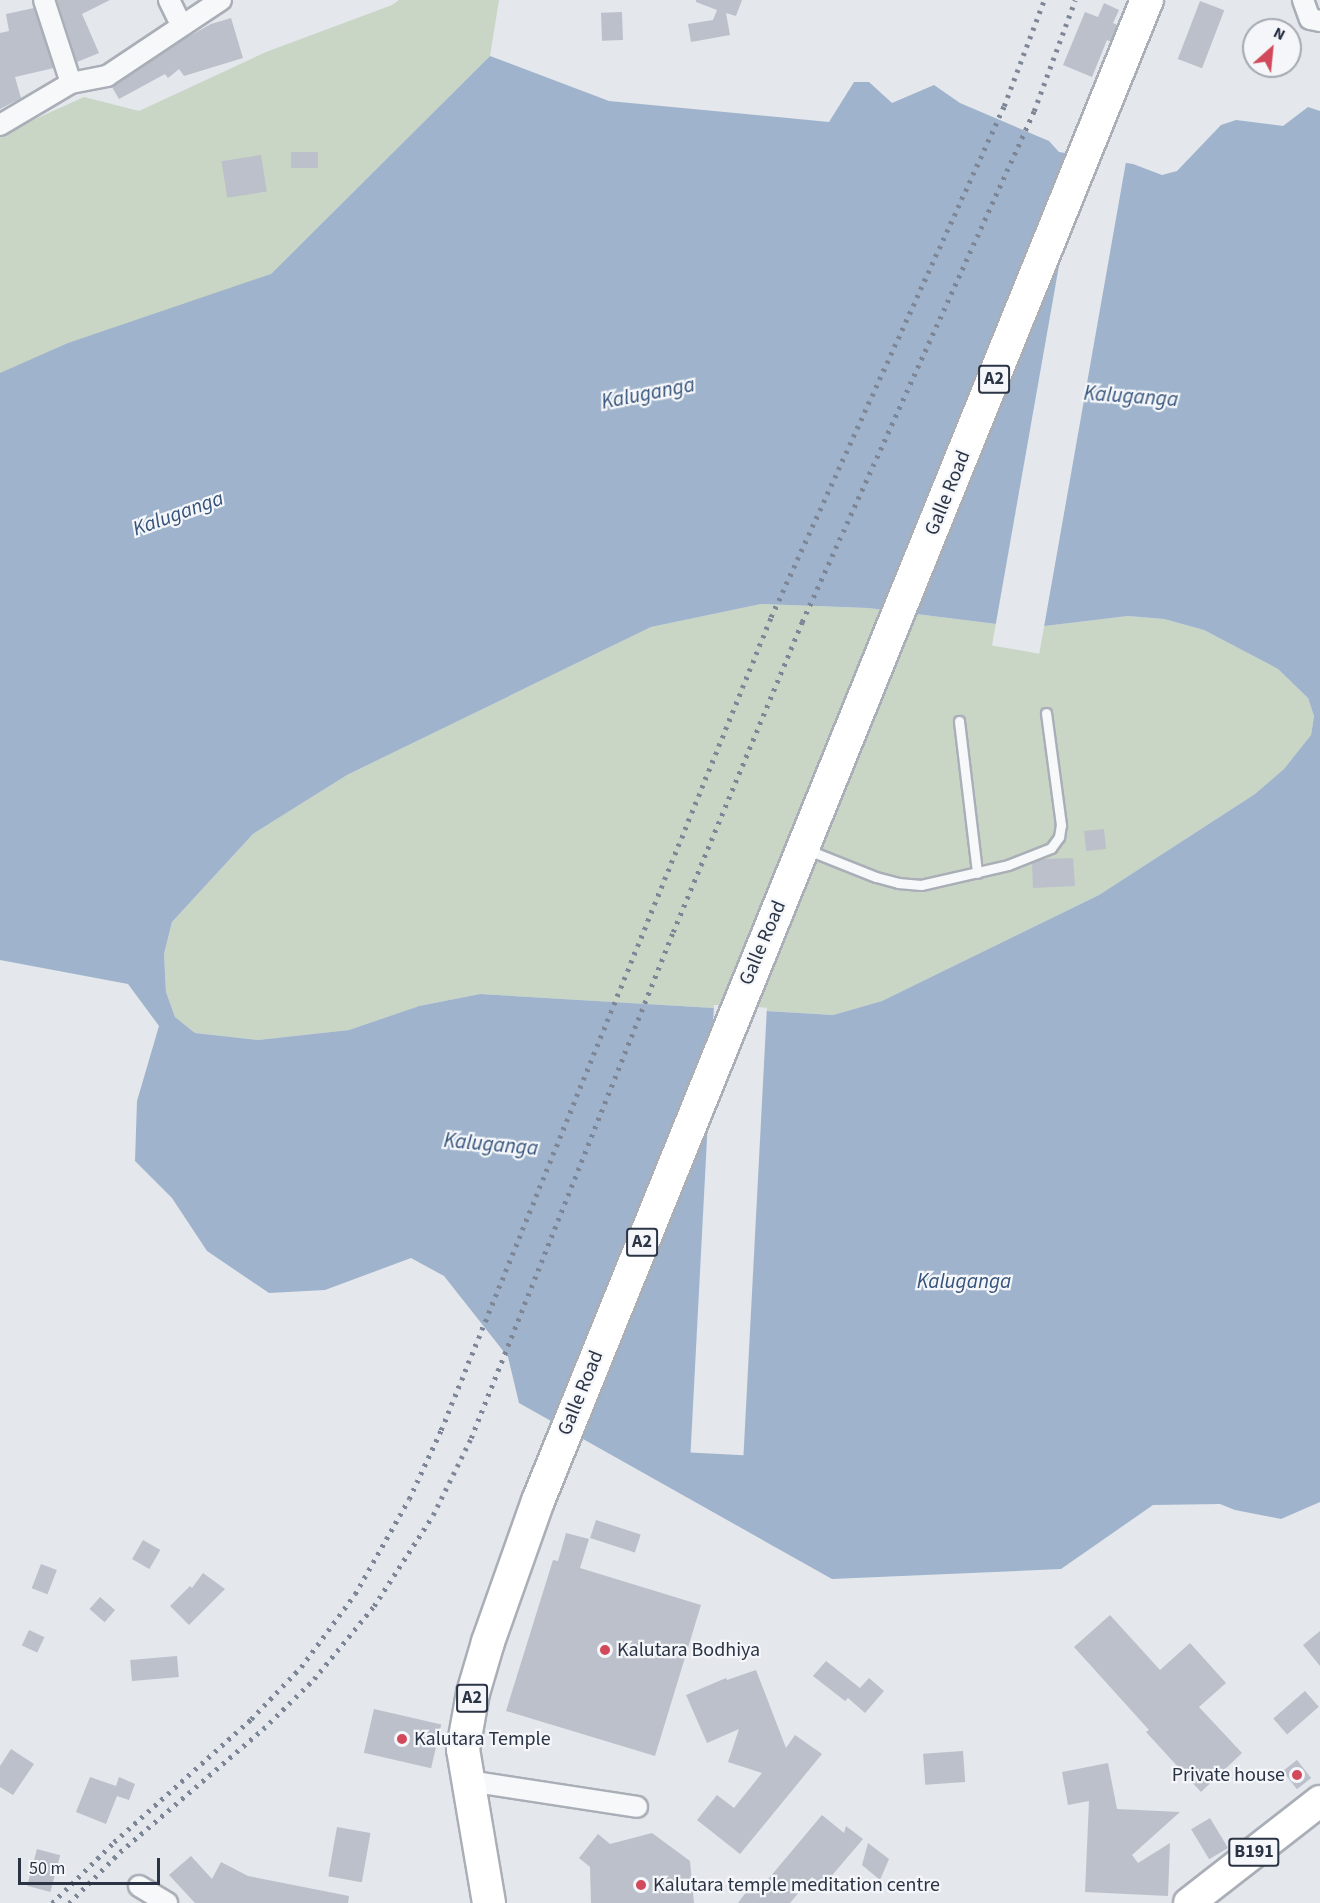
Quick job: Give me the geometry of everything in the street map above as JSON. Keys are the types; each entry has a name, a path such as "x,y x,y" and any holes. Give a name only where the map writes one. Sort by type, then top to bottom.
{"highway":[{"name":"Galle Road","path":"489,1903 463,1749 473,1694 488,1642 538,1501 1147,0"}],"main road":[{"name":"B191","path":"1189,1903 1320,1801"}],"street":[{"path":"44,0 71,83"},
{"path":"169,0 181,25"},
{"path":"0,125 71,83 107,76 221,0"},
{"path":"1303,0 1310,19 1320,21"},
{"path":"468,1781 637,1807"},
{"path":"139,1886 167,1903"}],"lane":[{"path":"803,848 898,883 921,885 977,873 1051,848 1059,837 1061,825 1046,713"},
{"path":"959,721 977,873"}],"green space":[{"path":"399,0 499,0 490,56 271,274 0,379 0,135 84,97 139,111 266,52 392,5"},
{"path":"761,604 868,608 1028,628 1128,616 1164,619 1204,630 1278,669 1308,698 1314,716 1311,735 1284,769 1255,794 1099,895 882,1001 833,1015 480,994 419,1006 349,1030 258,1040 195,1033 175,1017 166,992 164,954 172,922 253,834 347,775 651,627"}],"water":[{"name":"Kaluganga","path":"490,56 609,101 829,122 854,82 869,82 892,103 934,85 960,103 1049,141 1059,152 1133,164 1162,175 1177,171 1221,125 1236,120 1283,126 1308,107 1320,111 1320,1502 1281,1519 1235,1510 1220,1504 1153,1505 1061,1569 832,1579 519,1403 508,1357 444,1276 411,1258 325,1290 269,1293 207,1251 172,1198 135,1161 137,1101 159,1026 128,984 0,960 0,373 68,343 271,274","holes":["761,604 868,608 1028,628 1128,616 1164,619 1204,630 1278,669 1308,698 1314,716 1311,735 1284,769 1255,794 1099,895 882,1001 833,1015 480,994 419,1006 349,1030 258,1040 195,1033 175,1017 166,992 164,954 172,922 253,834 347,775 651,627"]}],"pier":[{"path":"1079,152 1126,160 1039,654 992,645"},
{"path":"714,1005 767,1008 743,1455 691,1452"}],"building":[{"path":"57,0 110,0 82,14 99,53 77,62"},
{"path":"696,0 742,0 736,16 726,13 730,35 691,42 688,24 713,20 717,10 696,2"},
{"path":"1200,1 1224,10 1202,68 1178,59"},
{"path":"1104,3 1119,10 1113,23 1117,25 1111,42 1107,40 1092,77 1063,65 1085,12 1098,17"},
{"path":"34,8 54,68 15,77 21,98 0,109 0,33 9,31 6,14"},
{"path":"622,12 623,40 602,41 601,13"},
{"path":"231,18 243,58 184,76 179,69 168,78 165,74 119,99 112,87 186,38 211,24"},
{"path":"291,152 318,152 318,168 291,168"},
{"path":"261,155 267,192 227,198 221,161"},
{"path":"1104,829 1106,849 1086,851 1084,831"},
{"path":"1073,858 1075,886 1033,888 1032,863 1042,859"},
{"path":"596,1520 641,1535 635,1553 590,1538"},
{"path":"566,1533 589,1539 580,1568 701,1605 655,1756 506,1711 553,1560 558,1561"},
{"path":"143,1540 160,1550 149,1569 132,1559"},
{"path":"41,1564 57,1570 48,1594 32,1588"},
{"path":"203,1573 225,1589 189,1625 170,1606 190,1586 192,1588"},
{"path":"100,1597 115,1610 105,1622 90,1609"},
{"path":"1110,1615 1160,1670 1190,1643 1226,1683 1199,1707 1242,1753 1201,1792 1146,1732 1149,1730 1074,1647"},
{"path":"29,1630 44,1637 37,1653 22,1645"},
{"path":"1320,1631 1320,1666 1303,1645"},
{"path":"177,1656 179,1677 132,1681 130,1660"},
{"path":"826,1661 860,1688 869,1678 884,1691 865,1713 848,1698 845,1701 813,1676"},
{"path":"756,1670 786,1748 795,1735 822,1754 740,1854 697,1820 717,1795 734,1808 762,1773 728,1762 739,1729 707,1743 686,1695 726,1678 727,1680"},
{"path":"1305,1691 1319,1707 1287,1734 1273,1719"},
{"name":"Kalutara Temple","path":"374,1709 441,1725 431,1768 364,1753"},
{"path":"11,1749 34,1764 13,1795 0,1787 0,1766"},
{"path":"963,1751 965,1782 925,1785 923,1754"},
{"name":"Private house","path":"1297,1760 1311,1778 1297,1789 1283,1771"},
{"path":"1108,1763 1117,1809 1180,1812 1132,1855 1138,1863 1170,1843 1168,1896 1085,1892 1089,1801 1068,1805 1062,1772"},
{"path":"90,1777 116,1786 119,1777 135,1784 129,1800 117,1796 106,1824 76,1812"},
{"path":"822,1815 844,1833 846,1826 863,1839 823,1886 812,1877 790,1903 738,1903 753,1883 760,1889"},
{"path":"1210,1818 1228,1848 1209,1859 1191,1829"},
{"path":"337,1827 370,1833 362,1882 328,1876"},
{"name":"Kalutara temple meditation centre","path":"652,1833 690,1861 694,1903 591,1903 590,1867 579,1858 598,1834 610,1844"},
{"path":"868,1843 889,1859 880,1880 862,1865"},
{"path":"37,1849 60,1855 50,1892 27,1886"},
{"path":"191,1856 212,1879 221,1862 248,1876 349,1896 348,1903 195,1903 169,1875"}],"railway":[{"path":"52,1903 114,1842 251,1719 301,1667 355,1594 409,1499 441,1430 771,617 1004,106 1044,0"},
{"path":"69,1903 120,1852 263,1729 314,1679 374,1606 433,1515 471,1438 673,932 802,622 1034,111 1075,0"}],"place":[{"name":"Kalutara Bodhiya","path":"605,1650"},
{"name":"Kalutara Temple","path":"402,1739"},
{"name":"Private house","path":"1297,1775"},
{"name":"Kalutara temple meditation centre","path":"641,1885"}]}
